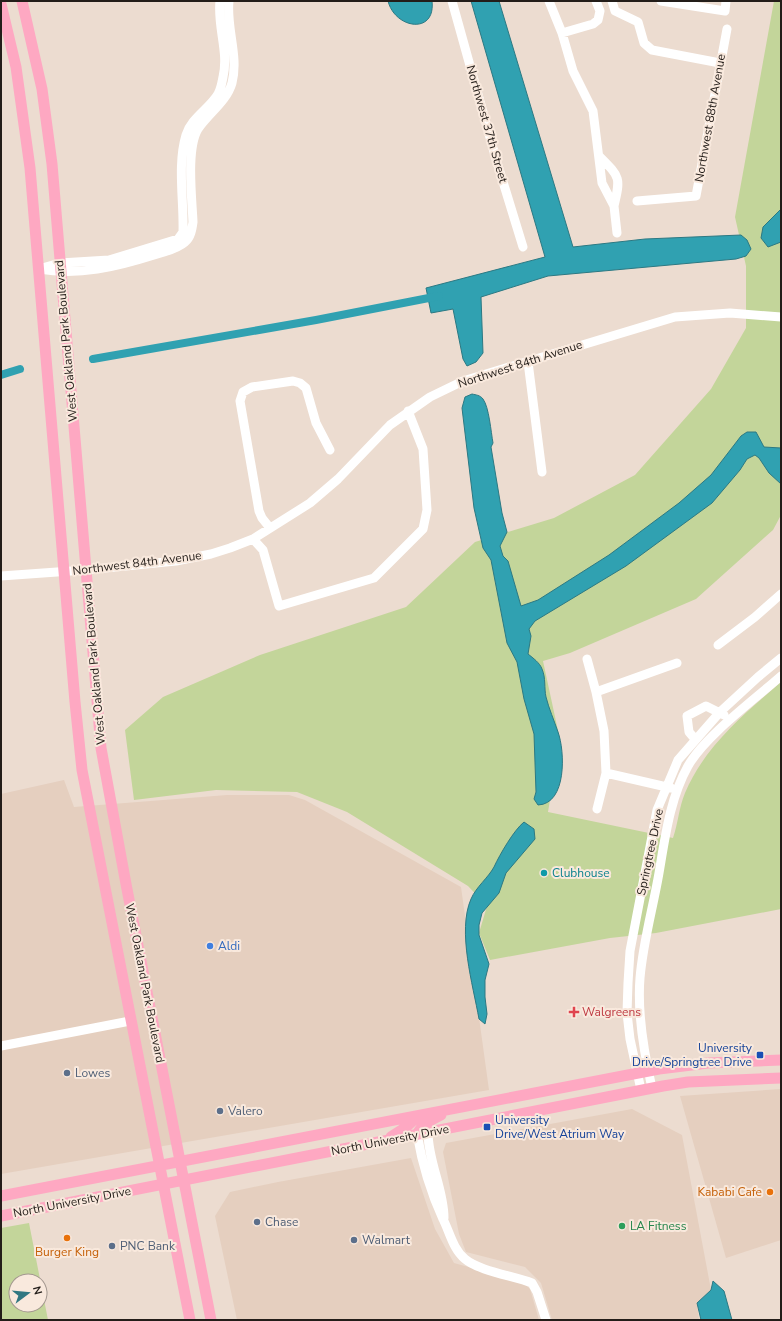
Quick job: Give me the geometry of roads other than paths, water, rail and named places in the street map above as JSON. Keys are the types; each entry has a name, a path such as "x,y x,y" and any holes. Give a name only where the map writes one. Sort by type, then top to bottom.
{"main road":[{"name":"West Oakland Park Boulevard","path":"22,1 42,89 52,164 85,570 98,715 106,779 211,1320"},
{"name":"West Oakland Park Boulevard","path":"1,4 16,67 26,127 82,770 130,1021 190,1320"},
{"name":"North University Drive","path":"1,1196 159,1164 418,1116 648,1071 708,1063 781,1060"},
{"name":"North University Drive","path":"1,1216 652,1088 688,1082 781,1078"},
{"path":"423,1133 424,1124 460,1107"},
{"path":"386,1140 405,1128 418,1116"}],"street":[{"path":"187,231 184,218 182,156 186,134 196,119 218,94 223,75 224,60 218,10 220,1"},
{"path":"39,269 61,268 109,260 178,239 187,231 192,147 197,130 227,95 232,82 233,56 229,20 229,1"},
{"name":"Northwest 37th Street","path":"452,1 496,159 523,247"},
{"path":"549,1 562,33 573,71 593,111 602,183 614,206"},
{"path":"562,33 598,20 600,11 596,1"},
{"path":"612,1 615,11 638,22 644,43 652,50 720,63"},
{"path":"661,1 725,11 726,1"},
{"name":"Northwest 88th Avenue","path":"637,201 696,196 727,29"},
{"path":"599,156 617,176 619,184 614,206 617,233"},
{"name":"Northwest 84th Avenue","path":"1,576 176,561 211,554 252,539 310,503 338,479 390,425 430,398 463,381 675,317 730,313 781,317"},
{"path":"528,362 542,472"},
{"path":"270,528 262,518 259,511 240,401 243,392 252,387 293,381 300,383 306,388 316,423 330,450"},
{"path":"252,539 263,550 279,606 374,578 423,529 427,510 423,449 408,412"},
{"path":"718,645 755,617 781,594"},
{"name":"Springtree Drive","path":"641,1090 627,1013 630,951 657,810 678,760 695,739 720,712 781,658"},
{"path":"587,659 604,731 606,773 597,809"},
{"path":"596,692 676,663"},
{"name":"Springtree Drive","path":"652,1088 642,1029 640,979 643,950 664,843 678,791 688,766 703,745 781,676"},
{"path":"695,739 689,732 687,716 706,706 720,712 731,720"},
{"path":"606,773 678,791"},
{"path":"1,1046 130,1021"},
{"path":"423,1133 437,1208 444,1220 454,1246 466,1260 485,1269 532,1283 537,1292 546,1320"}],"water":[{"path":"388,1 432,1 432,12 428,19 422,23 414,24 406,22 398,18"},
{"path":"471,1 499,1 573,247 645,239 741,235 747,240 751,249 746,256 736,259 548,276 481,297 483,353 476,362 467,366 463,359 453,309 431,313 426,288 545,257"},
{"path":"781,209 781,242 768,247 761,238 763,227"},
{"path":"472,394 483,399 488,414 493,443 491,447 502,513 507,532 500,546 503,556 508,561 521,606 538,600 609,555 679,503 711,475 741,436 747,432 756,432 764,447 781,448 781,484 769,473 759,458 755,455 747,459 740,470 712,503 626,566 535,621 529,629 531,636 528,654 538,663 543,672 546,697 558,732 562,751 562,775 559,786 554,796 547,802 538,805 534,799 536,792 534,734 524,699 517,662 507,643 491,560 483,548 474,508 462,408 465,397"},
{"path":"524,822 534,829 535,839 506,873 499,893 482,913 479,925 479,935 489,964 485,980 487,1014 485,1024 479,1019 470,975 466,942 467,912 473,895 491,871 512,836"},
{"path":"713,1281 724,1291 732,1320 701,1320 697,1303 711,1290"}],"waterway":[{"path":"93,359 316,320 439,296"},
{"path":"1,375 20,369"}],"place":[{"name":"Clubhouse","path":"544,873"},
{"name":"Aldi","path":"210,946"},
{"name":"Walgreens","path":"574,1012"},
{"name":"University Drive/Springtree Drive","path":"760,1055"},
{"name":"Lowes","path":"67,1073"},
{"name":"Valero","path":"220,1111"},
{"name":"University Drive/West Atrium Way","path":"487,1127"},
{"name":"Kababi Cafe","path":"770,1192"},
{"name":"Chase","path":"257,1222"},
{"name":"LA Fitness","path":"622,1226"},
{"name":"Burger King","path":"67,1238"},
{"name":"Walmart","path":"354,1240"},
{"name":"PNC Bank","path":"112,1246"}]}
